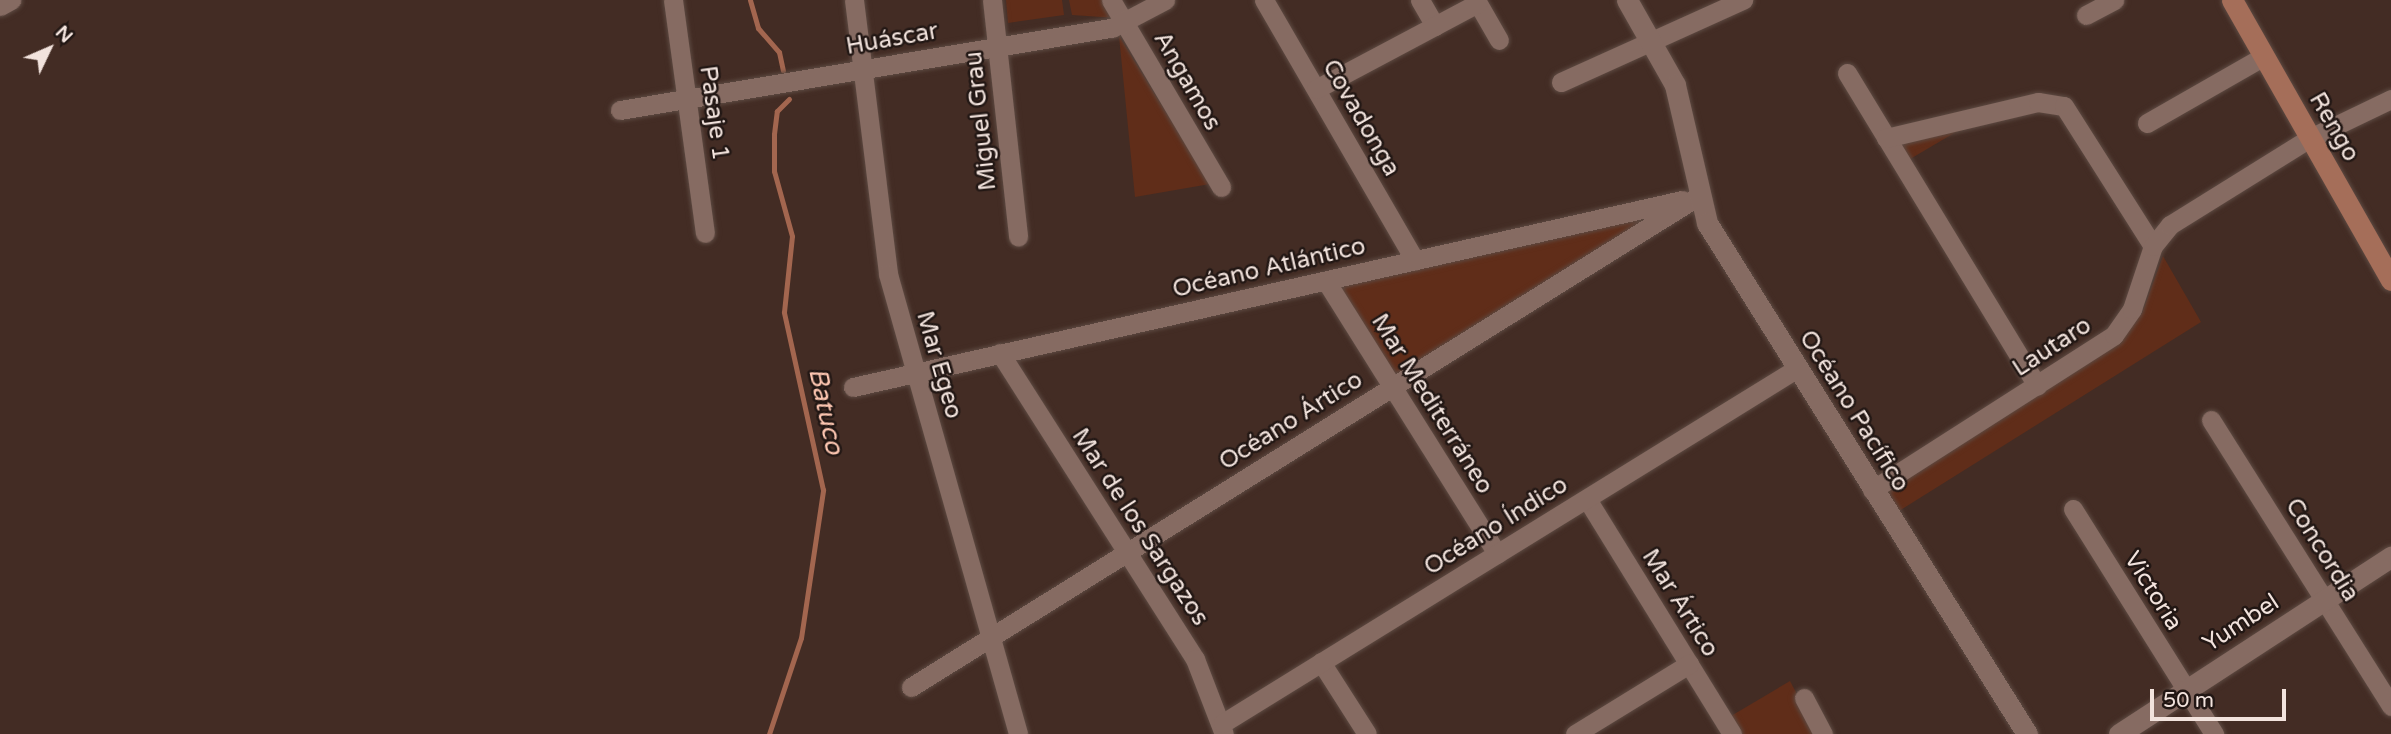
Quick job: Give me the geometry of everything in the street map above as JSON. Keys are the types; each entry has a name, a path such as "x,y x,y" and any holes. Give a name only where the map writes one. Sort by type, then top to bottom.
{"main road":[{"name":"Rengo","path":"2232,0 2391,280"}],"street":[{"path":"0,6 11,0"},
{"name":"Pasaje 1","path":"673,0 705,233"},
{"name":"Mar Egeo","path":"854,0 888,274 1018,734"},
{"name":"Miguel Grau","path":"992,0 1018,237"},
{"name":"Angamos","path":"1111,0 1220,187"},
{"name":"Huáscar","path":"620,110 687,101 1125,23 1165,0"},
{"name":"Covadonga","path":"1264,0 1415,260"},
{"path":"1420,0 1436,26"},
{"name":"Océano Pacífico","path":"1627,0 1679,98 1697,197 1715,237 2027,734"},
{"path":"1561,82 1653,45 1744,0"},
{"path":"2086,15 2114,0"},
{"path":"1316,89 1477,2 1499,40"},
{"path":"2147,123 2264,56"},
{"path":"1847,73 2037,386"},
{"name":"Lautaro","path":"1872,490 2115,335 2132,309 2153,246 2169,225 2310,138 2391,99"},
{"path":"1886,138 2038,102 2064,106 2153,246"},
{"name":"Océano Atlántico","path":"853,387 1697,197"},
{"name":"Océano Ártico","path":"911,687 1697,197"},
{"name":"Mar Mediterráneo","path":"1326,281 1497,554"},
{"name":"Mar de los Sargazos","path":"1000,353 1195,659 1224,729"},
{"name":"Océano Índico","path":"1224,729 1321,662 1796,369"},
{"name":"Concordia","path":"2211,420 2391,706"},
{"name":"Mar Ártico","path":"1587,499 1732,734"},
{"name":"Victoria","path":"2073,509 2214,734"},
{"name":"Yumbel","path":"2119,734 2391,557"},
{"path":"1321,662 1367,734"},
{"path":"1575,734 1689,664"},
{"path":"1804,698 1823,734"}],"shaded area":[{"path":"1006,0 1062,0 1064,15 1008,23"},
{"path":"1069,0 1106,0 1116,18 1072,15"},
{"path":"1119,36 1210,184 1135,197"},
{"path":"1961,129 1905,162 1891,140"},
{"path":"1670,207 1394,379 1339,285"},
{"path":"2163,256 2201,322 1899,511 1887,491 2118,342 2142,313"},
{"path":"1790,681 1818,734 1741,734 1731,716"}],"waterway":[{"name":"Batuco","path":"750,0 758,28 779,52 783,71"},
{"name":"Batuco","path":"769,734 801,638 823,490 784,312 792,236 774,171 774,134 777,111 789,99"}]}
